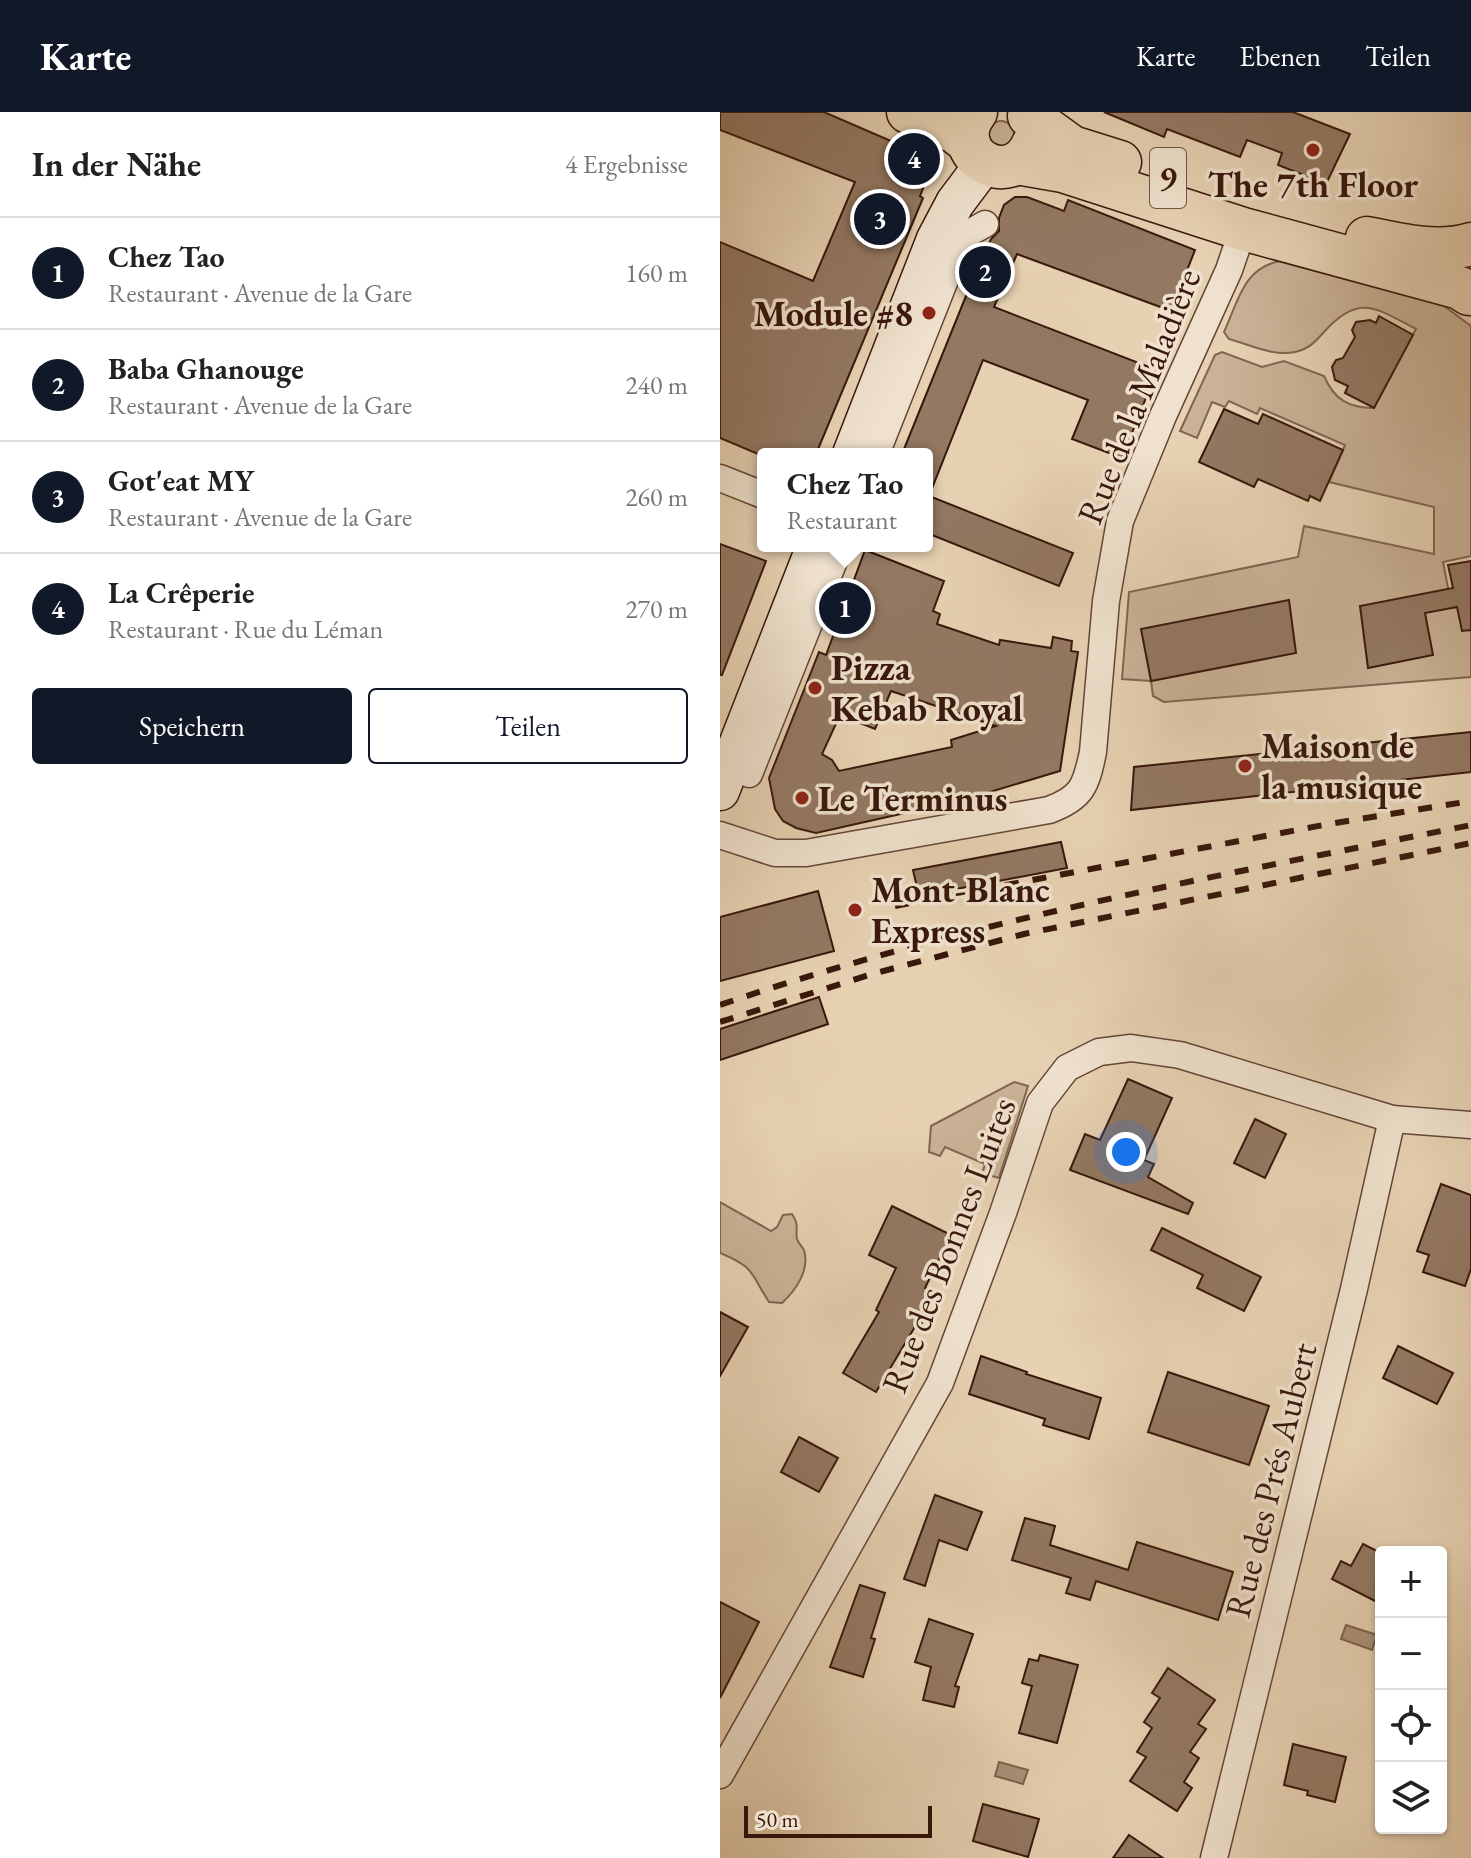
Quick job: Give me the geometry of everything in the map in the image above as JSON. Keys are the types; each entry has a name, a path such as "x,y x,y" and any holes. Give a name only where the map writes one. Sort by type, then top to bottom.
{"main road":[{"name":"9","path":"908,112 987,145 1243,229 1460,288 1470,283"},
{"name":"9","path":"987,145 1027,155 1033,143 1034,129 1028,114"},
{"name":"9","path":"1028,114 1072,147 1313,226 1404,246 1459,247 1471,244"}],"street":[{"path":"854,448 936,239 987,145"},
{"path":"878,448 962,237 985,224"},
{"name":"Rue de la Maladière","path":"720,835 775,853 806,853 1049,810 1075,798 1088,777 1093,752 1106,601 1120,521 1229,270 1243,229"},
{"path":"720,478 757,493"},
{"path":"735,782 814,552"},
{"path":"735,782 837,552"},
{"name":"Rue des Bonnes Luites","path":"720,1775 940,1383 1040,1103 1067,1068 1099,1052 1131,1048 1180,1055 1392,1119 1471,1125"},
{"name":"Rue des Prés Aubert","path":"1214,1858 1350,1304 1392,1119"}],"shaded area":[{"path":"1001,121 1010,125 1014,134 1010,143 1001,147 992,143 988,134 992,125"},
{"path":"1280,261 1444,306 1471,326 1471,556 1443,562 1452,608 1466,605 1471,634 1471,677 1164,702 1153,696 1151,681 1122,679 1129,592 1298,557 1304,526 1434,554 1434,507 1329,482 1345,445 1260,408 1257,414 1229,401 1225,407 1212,402 1197,438 1180,431 1215,355 1222,352 1262,367 1284,361 1324,376 1332,391 1343,401 1374,408 1416,329 1390,315 1379,310 1358,308 1336,320 1308,347 1287,353 1229,339 1224,332 1238,298 1250,279 1268,265"},
{"path":"1014,1082 1028,1086 999,1178 982,1173 985,1164 945,1147 940,1156 929,1152 931,1126"},
{"path":"720,1202 771,1231 783,1215 792,1214 797,1224 797,1239 804,1250 805,1265 797,1286 782,1303 769,1302 746,1267 720,1253"},
{"path":"1346,1625 1375,1634 1372,1650 1341,1639"},
{"path":"999,1762 1028,1770 1023,1784 995,1776"}],"building":[{"path":"720,112 824,112 900,145 904,136 938,151 920,196 923,198 819,448 757,448 757,454 720,438 720,242 813,281 855,182 720,130"},
{"path":"1104,112 1293,112 1350,134 1326,184 1278,165 1282,153 1247,140 1240,157 1167,129 1164,137"},
{"path":"1015,197 1027,197 1064,211 1068,200 1195,250 1171,311 1017,254 994,307 1157,370 1122,458 1072,439 1088,400 983,360 933,486 933,448 904,448 966,296 991,239 999,231 999,218 1004,205"},
{"path":"1379,316 1413,335 1374,408 1345,393 1348,386 1335,380 1332,367 1336,360 1343,358 1355,337 1352,330 1356,322 1370,320 1376,323"},
{"path":"1224,409 1258,424 1263,414 1343,450 1320,501 1310,496 1308,501 1258,479 1254,487 1199,462"},
{"path":"933,498 1073,553 1059,586 933,535"},
{"path":"720,544 766,561 722,675 720,675"},
{"path":"864,552 944,581 933,611 940,614 937,624 999,645 1000,640 1051,648 1053,637 1072,641 1071,651 1078,652 1060,771 963,800 816,833 796,828 783,821 775,809 769,778 819,652 826,655","holes":["891,691 996,726 951,740 952,747 839,771 832,760 822,754 840,715 875,729"]},
{"path":"1471,561 1471,630 1462,631 1457,607 1425,613 1433,655 1368,668 1360,606 1453,588 1448,565"},
{"path":"1289,600 1296,653 1151,681 1141,629"},
{"path":"1471,732 1471,772 1131,810 1134,767"},
{"path":"1061,842 1067,868 919,896 913,870"},
{"path":"818,891 834,951 720,981 720,917"},
{"path":"819,997 828,1024 720,1060 720,1029"},
{"path":"1128,1079 1172,1098 1144,1160 1154,1164 1148,1177 1193,1203 1188,1214 1070,1170 1085,1134 1100,1140"},
{"path":"1255,1119 1286,1134 1265,1178 1234,1163"},
{"path":"1441,1184 1471,1195 1471,1269 1465,1286 1423,1272 1429,1255 1417,1251"},
{"path":"892,1206 951,1235 925,1288 936,1293 920,1327 916,1325 876,1392 843,1373 879,1312 876,1310 896,1268 869,1255"},
{"path":"1162,1228 1261,1277 1244,1311 1197,1288 1203,1275 1151,1250"},
{"path":"720,1312 748,1327 720,1376"},
{"path":"1398,1346 1453,1373 1437,1404 1383,1378"},
{"path":"981,1356 1101,1398 1089,1439 1043,1425 1045,1419 969,1394"},
{"path":"1168,1372 1269,1406 1249,1465 1148,1432"},
{"path":"799,1437 838,1458 819,1492 781,1472"},
{"path":"935,1495 982,1512 967,1550 939,1540 925,1586 904,1579"},
{"path":"1025,1518 1055,1526 1050,1545 1128,1570 1137,1542 1233,1572 1218,1620 1096,1581 1090,1600 1066,1593 1071,1578 1012,1560"},
{"path":"1363,1544 1375,1550 1375,1601 1332,1579 1341,1561 1351,1566"},
{"path":"860,1585 885,1593 863,1677 830,1667"},
{"path":"720,1602 759,1622 720,1698"},
{"path":"929,1619 973,1634 955,1686 959,1687 954,1707 923,1700 931,1667 915,1662"},
{"path":"1040,1655 1078,1665 1057,1743 1019,1733 1032,1686 1022,1683 1029,1659 1038,1661"},
{"path":"1168,1668 1215,1700 1198,1724 1206,1729 1190,1752 1199,1758 1184,1782 1192,1788 1177,1811 1130,1781 1146,1757 1137,1752 1152,1728 1144,1722 1160,1698 1152,1693"},
{"path":"1293,1744 1346,1757 1335,1802 1284,1785"},
{"path":"983,1804 1039,1819 1028,1857 973,1841"},
{"path":"1129,1835 1163,1858 1113,1858"}],"railway":[{"path":"895,906 1329,824 1471,801"},
{"path":"720,1005 812,975 999,925 1187,882 1471,825"},
{"path":"720,1022 872,974 1024,934 1471,843"}],"place":[{"name":"The 7th Floor","path":"1313,150"},
{"name":"La Crêperie","path":"914,159"},
{"name":"Got'eat MY","path":"880,219"},
{"name":"Baba Ghanouge","path":"985,272"},
{"name":"Module #8","path":"929,313"},
{"name":"Chez Tao","path":"845,608"},
{"name":"Pizza Kebab Royal","path":"815,688"},
{"name":"Maison de la musique","path":"1245,766"},
{"name":"Le Terminus","path":"802,798"},
{"name":"Mont-Blanc Express","path":"855,910"}]}
